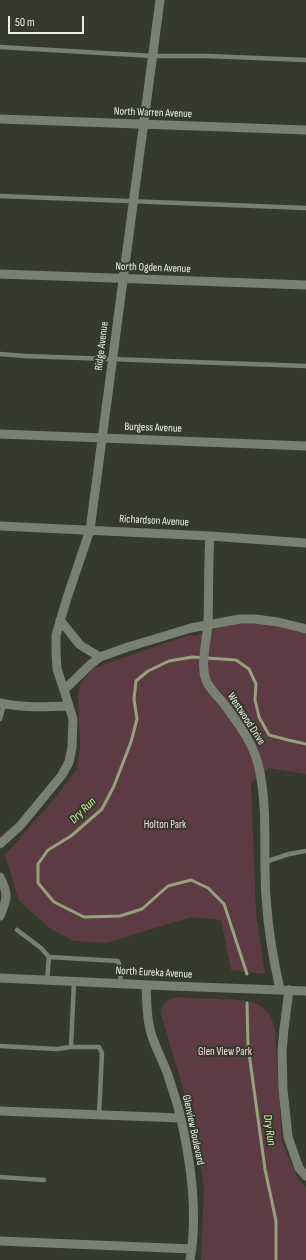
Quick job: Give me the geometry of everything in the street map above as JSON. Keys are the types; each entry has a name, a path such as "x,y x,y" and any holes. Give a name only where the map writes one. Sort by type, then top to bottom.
{"street":[{"name":"Ridge Avenue","path":"0,844 20,826 62,775 69,762 72,748 73,719 57,669 56,635 90,530 160,0"},
{"name":"North Warren Avenue","path":"0,120 306,130"},
{"name":"North Ogden Avenue","path":"0,274 306,285"},
{"name":"Burgess Avenue","path":"0,434 306,446"},
{"name":"Richardson Avenue","path":"0,526 210,536 306,543"},
{"name":"Westwood Drive","path":"210,536 208,568 208,625 204,667 205,679 211,690 224,704 252,746 259,766 263,787 266,896 271,949 280,989"},
{"path":"64,690 100,657 128,647 208,625 240,619 255,619 278,622 306,629"},
{"path":"60,620 80,645 100,657"},
{"path":"2,703 50,707 69,706"},
{"path":"0,877 6,892 5,902 0,916"},
{"name":"North Eureka Avenue","path":"0,978 146,985 306,990"},
{"name":"Glenview Boulevard","path":"146,985 147,1013 151,1033 167,1071 181,1118 192,1179 193,1220 190,1260"},
{"path":"290,990 282,1051 283,1089 288,1137 299,1168 306,1176"},
{"path":"0,1111 181,1118"},
{"path":"0,1241 192,1249"}],"lane":[{"path":"0,47 153,56 207,56 306,60"},
{"path":"0,196 134,200 306,208"},
{"path":"0,354 306,366"},
{"path":"0,719 2,703"},
{"path":"265,862 289,854 306,851"},
{"path":"17,930 41,948 49,957 118,961 121,968 120,983"},
{"path":"47,980 49,957"},
{"path":"71,1047 74,981"},
{"path":"0,1046 57,1049 71,1047 99,1047 102,1053 99,1115"},
{"path":"0,1177 44,1180"}],"green space":[{"name":"Holton Park","path":"267,623 306,633 306,774 269,768 251,783 256,913 265,974 231,970 221,920 191,917 106,943 74,941 51,929 19,901 5,855 54,799 77,769 80,748 78,697 81,682 94,668 189,635 194,636 232,624"},
{"name":"Glen View Park","path":"176,997 248,1001 262,1007 272,1020 275,1031 282,1142 298,1179 306,1187 306,1260 201,1260 204,1186 198,1151 182,1085 161,1014 165,1003"}],"waterway":[{"name":"Dry Run","path":"247,974 224,904 208,888 191,880 168,886 142,909 120,916 84,917 54,902 38,883 38,864 48,850 71,836 102,809 114,786 131,742 137,719 134,699 136,681 148,671 169,661 192,657 236,660 249,669 256,684 255,700 259,717 269,735 306,744"},
{"name":"Dry Run","path":"247,1003 248,1046 265,1169 276,1221 276,1260"}]}
